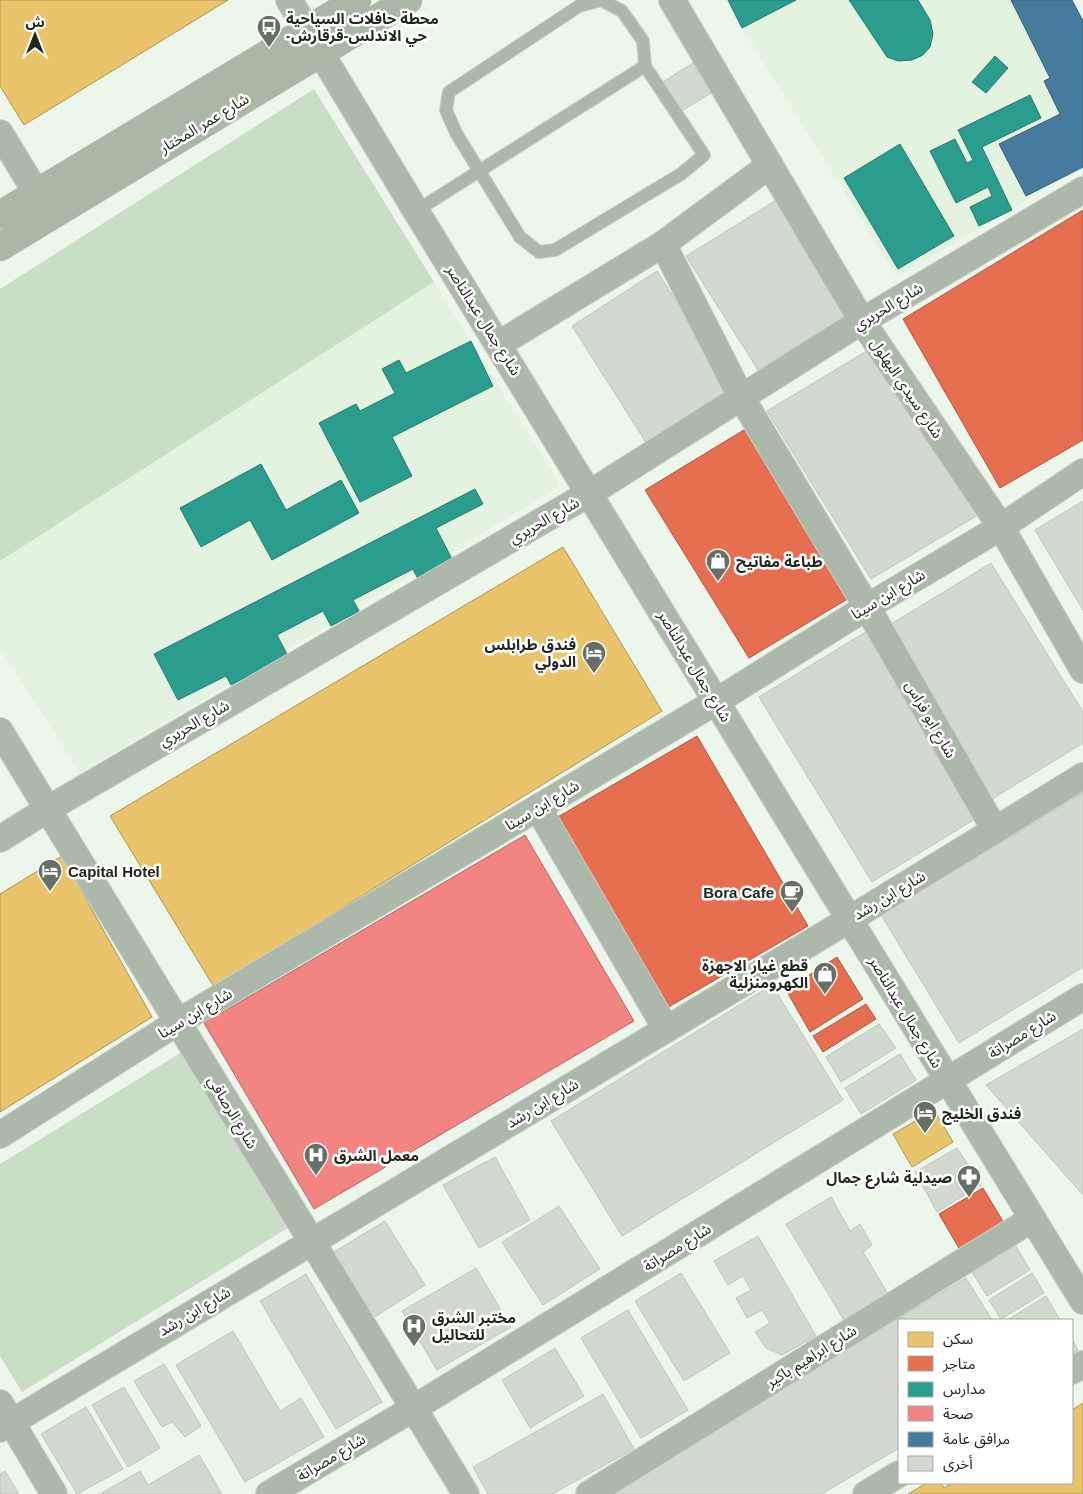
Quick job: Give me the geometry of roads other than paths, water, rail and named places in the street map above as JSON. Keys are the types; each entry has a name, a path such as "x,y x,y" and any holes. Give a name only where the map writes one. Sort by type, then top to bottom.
{"main road":[{"name":"شارع عمر المختار","path":"0,247 314,41 356,0"},
{"name":"شارع عمر المختار","path":"0,215 314,41 408,0"}],"street":[{"name":"شارع جمال عبدالناصر","path":"289,0 416,211 1083,1301"},
{"name":"شارع سيدي البهلول","path":"672,0 862,321 1001,527 1083,670"},
{"path":"0,133 36,194"},
{"path":"499,344 663,244 770,165"},
{"name":"شارع الحريري","path":"0,839 48,809 590,493 862,321 1083,190"},
{"name":"شارع ابو فراس","path":"663,244 741,397 867,607 996,830"},
{"name":"شارع ابن سينا","path":"0,1135 178,1022 717,701 867,607 1001,527 1083,472"},
{"name":"شارع الرصافي","path":"0,731 466,1494"},
{"name":"شارع ابن رشد","path":"3,1418 311,1240 666,1029 1083,776"},
{"path":"538,808 666,1029"},
{"name":"شارع مصراتة","path":"269,1494 414,1408 1083,997"},
{"name":"شارع ابراهيم باكير","path":"589,1494 1032,1219"},
{"path":"3,1418 54,1494"},
{"path":"866,1494 898,1475"}],"lane":[{"path":"601,0 622,11 643,41 645,66 704,155 680,174 555,250 539,252 520,237 456,133 446,110 449,92 579,6 601,0"},
{"path":"416,211 479,169 645,66"}],"place":[{"name":"محطة حافلات السياحية -حي الاندلس-قرقارش","path":"269,48"},
{"name":"طباعة مفاتيح","path":"718,582"},
{"name":"فندق طرابلس الدولي","path":"594,674"},
{"name":"Capital Hotel","path":"50,892"},
{"name":"Bora Cafe","path":"792,913"},
{"name":"قطع غيار الاجهزة الكهرومنزلية","path":"825,995"},
{"name":"فندق الخليج","path":"925,1134"},
{"name":"معمل الشرق","path":"316,1176"},
{"name":"صيدلية شارع جمال","path":"969,1198"},
{"name":"مختبر الشرق للتحاليل","path":"414,1347"}]}
